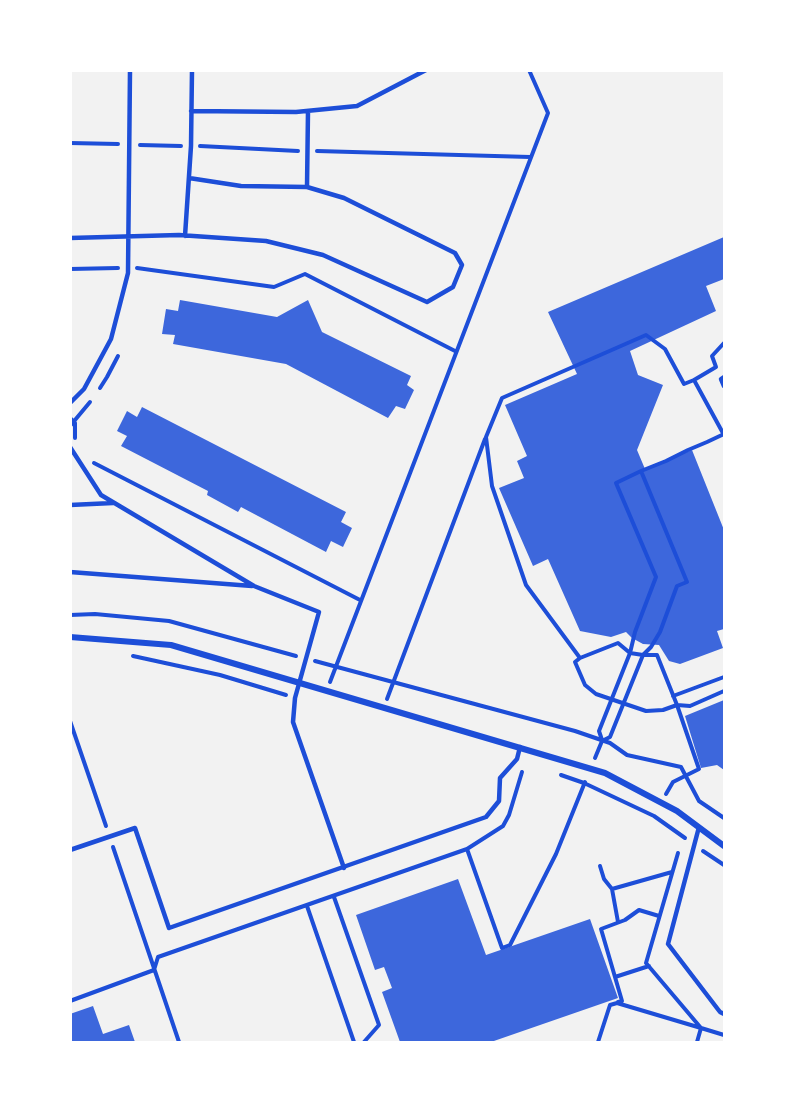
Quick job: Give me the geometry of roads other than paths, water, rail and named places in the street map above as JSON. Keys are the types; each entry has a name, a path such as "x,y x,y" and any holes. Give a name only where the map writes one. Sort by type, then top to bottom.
{"street":[{"path":"70,637 171,645 590,768 605,773 677,811 724,846"}],"lane":[{"path":"70,404 84,389 111,339 128,267 130,70"},
{"path":"185,236 192,70"},
{"path":"191,111 308,111 357,106 426,70"},
{"path":"307,186 308,111"},
{"path":"70,238 185,236 266,241 323,255 427,302 453,287 462,265 455,254 344,198 307,186 241,186 189,178"},
{"path":"724,377 721,379 724,386"},
{"path":"70,447 101,495 254,586 319,612 295,698 293,722 344,868"},
{"path":"70,505 114,502"},
{"path":"70,572 254,586"},
{"path":"70,850 135,828 169,928 486,818 498,801 500,778 516,759 520,747"},
{"path":"699,827 668,944 720,1012 724,1014"}]}
